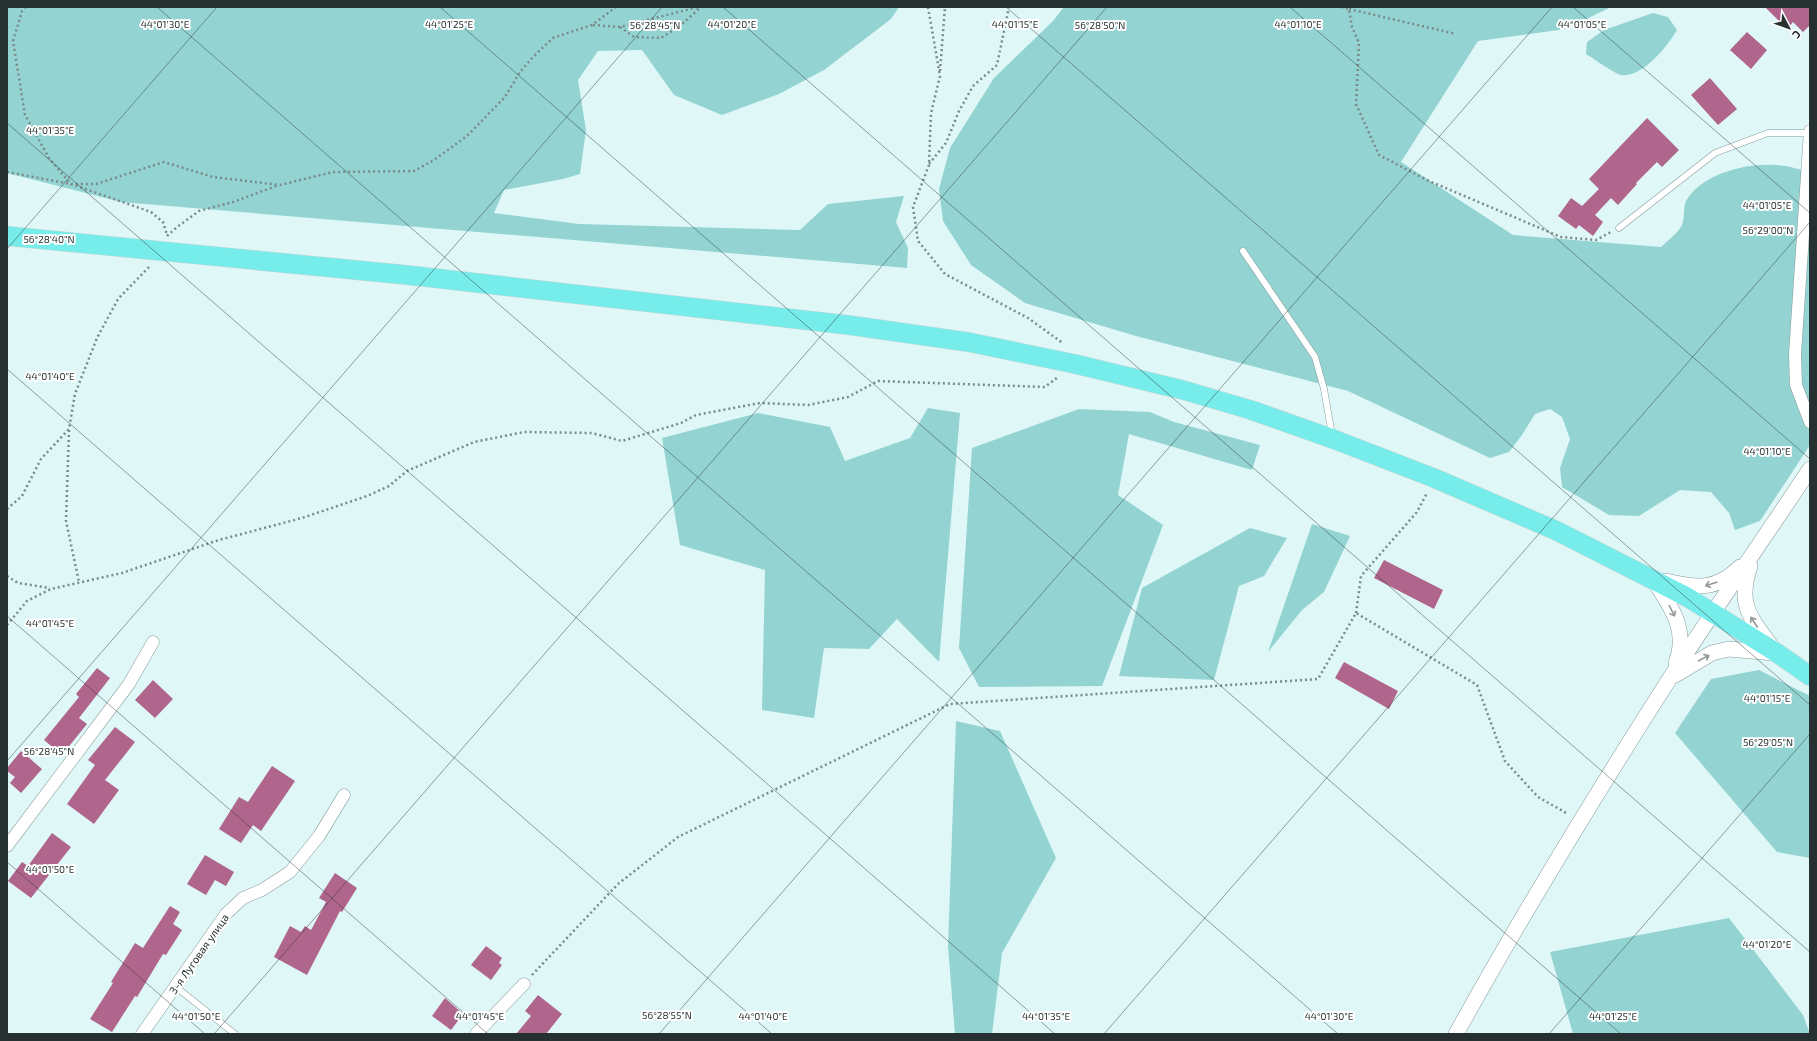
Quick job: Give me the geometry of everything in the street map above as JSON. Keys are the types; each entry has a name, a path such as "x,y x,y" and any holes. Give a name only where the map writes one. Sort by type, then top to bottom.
{"main road":[{"path":"7,236 165,243 407,275 848,325 968,342 1075,364 1183,390 1251,410 1333,439 1434,478 1557,531 1652,578 1714,613 1810,676"}],"street":[{"path":"1810,132 1795,354 1796,385 1810,422"},
{"path":"1456,1034 1482,986 1581,821 1671,678 1810,469"},
{"path":"1652,578 1692,587 1707,586 1734,573 1753,554"},
{"path":"1753,554 1745,580 1744,593 1746,607 1752,620 1777,653"},
{"path":"1652,578 1679,624 1679,654 1671,678"},
{"path":"7,846 129,684 154,642"},
{"path":"1671,678 1712,654 1729,649 1777,653"},
{"name":"3-я Луговая улица","path":"142,1034 226,914 243,898 262,890 290,872 319,836 344,795"},
{"path":"476,1034 524,984"}],"lane":[{"path":"1619,228 1715,153 1768,133 1810,132"},
{"path":"1243,251 1315,357 1324,389 1333,439"},
{"path":"176,987 235,1034"}],"path":[{"path":"26,7 22,11 13,42 25,115 49,158 71,184 96,184 164,162 213,177 280,185"},
{"path":"79,582 66,521 69,429 74,394 101,332 118,299 165,243 176,226 199,212 234,202 280,185 333,172 414,171 434,160 467,136 505,97 520,72 532,57 553,38 592,25 616,7"},
{"path":"592,25 620,26 700,7"},
{"path":"620,26 634,37 661,38 680,26 700,7"},
{"path":"928,7 940,76"},
{"path":"929,165 931,113 940,76 945,7"},
{"path":"7,625 26,601 51,588 122,573 219,540 302,518 367,496 390,486 407,471 481,441 524,432 592,433 622,441 681,423 696,415 718,410 760,402 808,405 848,397 878,381 1045,387 1075,364 1060,341 1028,318 945,274 918,240 913,207 929,165 946,143 959,111 973,86 996,65 1009,7"},
{"path":"1341,7 1456,34"},
{"path":"1348,9 1352,27 1359,43 1356,104 1379,155 1429,181 1561,237 1596,240 1619,228"},
{"path":"7,172 71,184 151,212 163,222 165,243"},
{"path":"7,509 22,496 41,459 69,429"},
{"path":"524,984 618,884 678,837 950,704 1318,679 1356,613 1361,576 1416,512 1434,478"},
{"path":"7,576 18,583 51,588"},
{"path":"1356,613 1477,686 1505,761 1538,797 1581,821"}],"shaded area":[{"path":"7,7 899,7 891,19 824,70 779,94 722,115 674,95 642,50 598,51 578,80 586,130 580,174 563,179 504,190 494,213 579,224 800,230 828,204 904,196 896,222 908,248 907,268 121,202 7,173"},
{"path":"1064,7 1611,7 1566,29 1478,41 1401,162 1513,235 1661,247 1682,225 1686,201 1695,189 1709,179 1725,172 1743,167 1762,165 1780,165 1796,168 1810,174 1810,445 1760,521 1735,530 1729,513 1711,492 1680,490 1639,516 1609,515 1562,487 1560,468 1570,439 1562,417 1550,409 1535,414 1509,452 1490,458 1348,391 1136,336 1025,303 971,265 943,221 939,189 950,148 994,78 1053,21"},
{"path":"1653,13 1668,17 1677,30 1667,45 1653,60 1637,72 1629,75 1618,74 1586,54 1587,42 1604,30"},
{"path":"928,408 960,413 939,662 897,619 869,649 824,648 814,718 762,710 765,570 680,545 662,438 758,413 830,427 845,461 910,438"},
{"path":"1079,409 1150,412 1174,422 1260,445 1252,470 1129,434 1118,495 1163,525 1102,686 979,687 959,648 972,448"},
{"path":"1312,524 1350,536 1324,592 1302,610 1268,652"},
{"path":"1250,528 1287,538 1264,576 1239,586 1214,680 1119,676 1142,588"},
{"path":"1759,670 1810,696 1810,858 1777,852 1675,733 1711,679"},
{"path":"956,721 1000,731 1056,858 1002,953 992,1034 955,1034 948,946"},
{"path":"1729,918 1803,1015 1810,1034 1573,1034 1550,952"}],"building":[{"path":"1765,7 1810,7 1810,25 1803,32 1793,22 1787,29"},
{"path":"1747,32 1767,50 1751,69 1730,50"},
{"path":"1710,78 1737,109 1718,125 1691,95"},
{"path":"1647,118 1679,150 1662,167 1657,162 1636,183 1637,184 1618,205 1611,198 1595,215 1603,222 1593,236 1579,225 1576,229 1558,216 1571,198 1582,206 1599,189 1589,179"},
{"path":"1384,560 1443,590 1434,609 1374,578"},
{"path":"1344,662 1398,691 1389,709 1335,678"},
{"path":"97,668 110,678 79,718 87,724 62,755 44,740 79,697 76,694"},
{"path":"153,680 173,699 155,718 135,700"},
{"path":"115,727 135,742 105,780 119,790 94,824 67,804 95,765 88,760"},
{"path":"21,751 42,769 21,793 10,783 15,777 7,771 7,768"},
{"path":"272,766 295,781 261,831 253,825 241,843 219,829 239,797 248,802"},
{"path":"52,833 71,847 31,898 8,881 22,862 28,866"},
{"path":"205,855 234,872 226,886 215,880 206,895 187,884"},
{"path":"335,873 357,888 342,912 340,911 307,975 274,957 290,926 301,932 305,926 311,930 326,902 319,898"},
{"path":"170,906 180,912 173,924 182,930 166,955 163,954 137,997 135,996 112,1032 90,1019 113,983 111,982 135,943 143,948"},
{"path":"486,946 502,958 499,963 502,965 491,980 471,965"},
{"path":"538,995 562,1014 546,1034 516,1034 531,1016 525,1011"},
{"path":"445,998 463,1014 451,1030 432,1016"}]}
